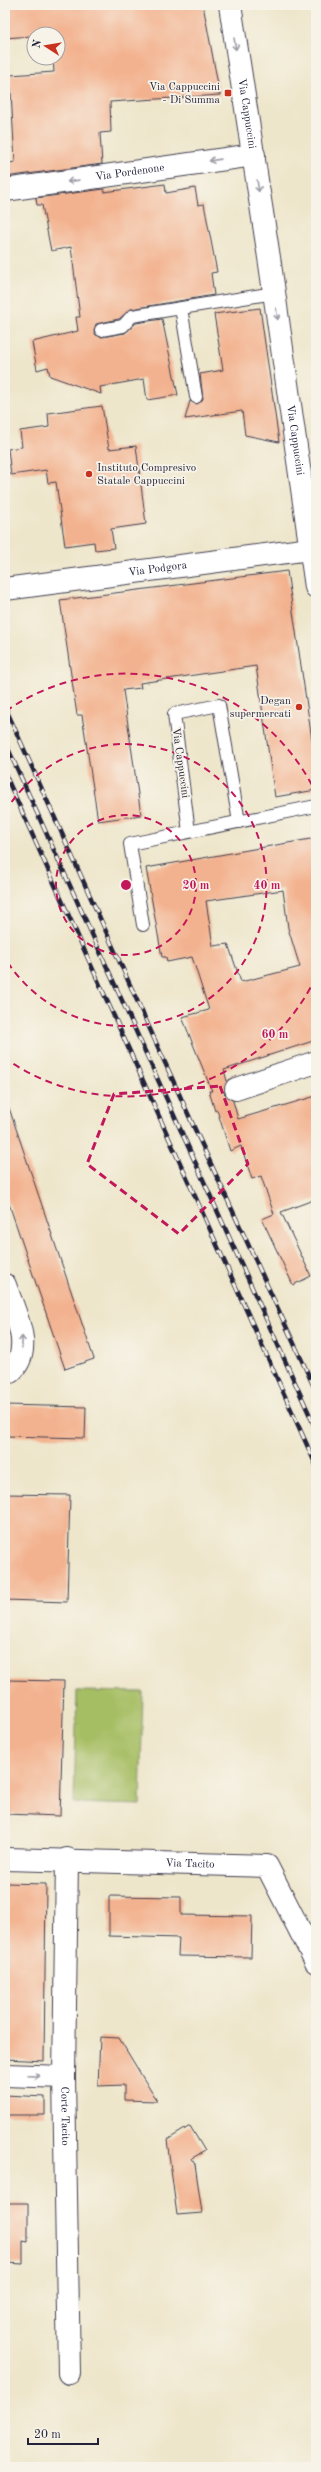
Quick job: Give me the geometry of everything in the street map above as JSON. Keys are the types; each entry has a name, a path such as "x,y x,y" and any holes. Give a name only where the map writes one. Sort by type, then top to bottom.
{"street":[{"name":"Via Cappuccini","path":"230,5 254,154 316,587"},
{"name":"Via Pordenone","path":"5,190 254,154"},
{"name":"Via Podgora","path":"5,589 310,548"},
{"path":"236,1089 316,1062"},
{"path":"5,1285 22,1334 22,1350 17,1366 10,1372 5,1372"},
{"name":"Via Tacito","path":"5,1859 67,1859 268,1866 316,1962"},
{"name":"Corte Tacito","path":"67,1859 64,2077 69,2373"},
{"path":"5,2075 64,2077"}],"lane":[{"path":"101,330 123,326 132,316 274,294"},
{"path":"181,308 196,397"},
{"name":"Via Cappuccini","path":"189,832 174,714 219,705 239,822"},
{"path":"143,925 130,844 316,806"}],"highlighted area":[{"path":"220,1086 248,1164 179,1234 87,1164 114,1094"}],"green space":[{"path":"77,1691 143,1692 140,1805 74,1803"}],"building":[{"path":"5,5 203,5 220,95 110,102 111,132 100,133 102,164 5,177 5,164 15,162 10,75 54,72 54,66 66,66 66,26 26,26 26,36 5,38"},
{"path":"165,184 166,193 195,188 198,205 204,204 217,272 211,273 214,295 131,309 119,319 96,324 94,331 96,335 102,337 125,333 136,323 162,319 178,395 147,400 144,379 100,387 101,394 50,376 48,367 37,370 32,342 78,331 76,317 80,317 71,247 51,251 42,205 37,205 36,198 104,189 104,192"},
{"path":"260,308 279,442 245,435 242,411 185,419 190,401 197,404 203,399 200,374 223,370 214,314"},
{"path":"102,406 109,449 136,446 146,524 111,529 114,548 95,550 94,542 65,546 56,482 48,483 46,470 11,475 8,449 22,447 20,431 49,427 48,413"},
{"path":"287,571 316,767 316,790 275,797 256,666 140,683 141,688 123,690 141,815 98,821 82,715 77,715 60,600"},
{"path":"316,838 316,1040 224,1070 227,1081 224,1093 233,1101 238,1119 316,1096 316,1199 281,1212 311,1276 293,1285 262,1219 274,1214 261,1176 252,1179 241,1146 230,1151 217,1110 215,1111 209,1091 212,1091 182,1017 209,1010 192,957 167,962 166,957 162,957 146,868","holes":["283,890 288,928 300,967 241,982 228,944 213,946 206,901"]},
{"path":"5,1105 8,1105 94,1359 65,1369 5,1192"},
{"path":"5,1405 86,1407 85,1438 5,1436"},
{"path":"5,1494 70,1495 67,1602 5,1600"},
{"path":"5,1680 64,1681 60,1816 5,1814"},
{"path":"5,1883 46,1884 44,2061 5,2059"},
{"path":"109,1896 181,1897 181,1915 252,1916 251,1957 178,1956 179,1938 109,1936"},
{"path":"100,2037 119,2038 157,2101 124,2100 124,2085 98,2086"},
{"path":"5,2095 45,2097 45,2115 5,2115"},
{"path":"190,2126 205,2151 192,2158 195,2164 202,2213 177,2215 167,2140"},
{"path":"5,2203 28,2203 28,2242 23,2241 23,2264 5,2263"}],"railway":[{"path":"5,707 198,1136 316,1391"},
{"path":"5,742 316,1429"},
{"path":"5,774 316,1465"}],"place":[{"name":"Via Cappuccini - Di Summa","path":"228,93"},
{"name":"Instituto Compresivo Statale Cappuccini","path":"89,474"},
{"name":"Degan supermercati","path":"299,707"}]}
